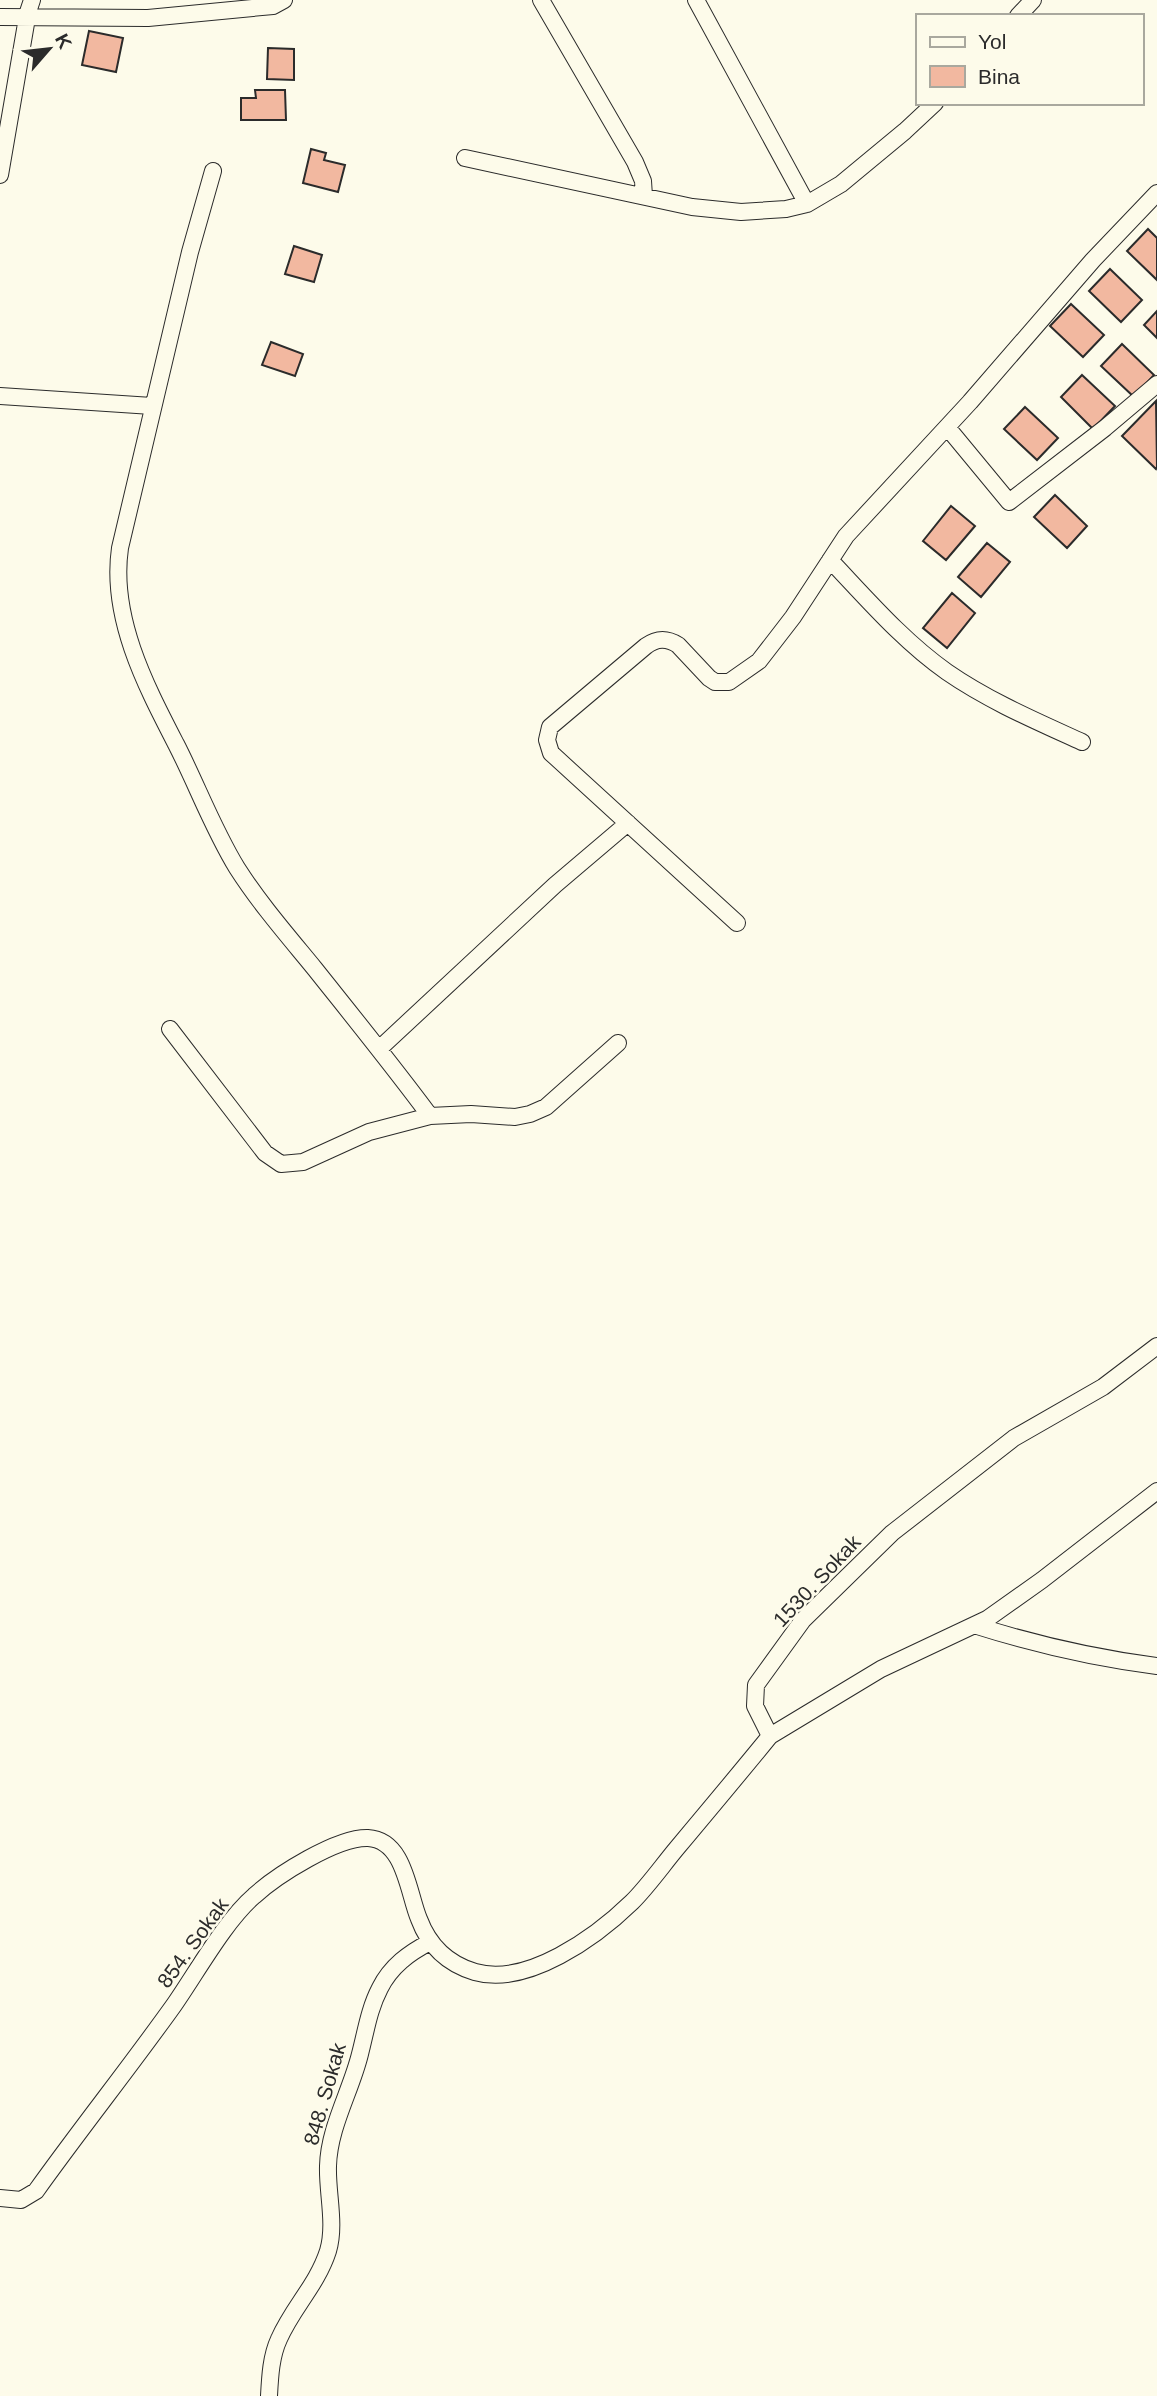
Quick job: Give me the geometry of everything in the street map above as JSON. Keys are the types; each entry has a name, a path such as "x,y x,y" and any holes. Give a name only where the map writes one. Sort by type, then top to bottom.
{"street":[{"path":"3,18 30,8 148,18 273,6 284,0"},
{"path":"541,0 635,162 643,181 644,196"},
{"path":"696,0 807,204"},
{"path":"1020,14 1033,0"},
{"path":"0,175 8,91 30,8"},
{"path":"465,158 692,207 741,212 807,204 863,167 933,105"},
{"path":"213,172 152,406 118,563 118,599 123,619 158,708 226,850 266,909 430,1116"},
{"path":"737,923 551,753 547,740 551,727 646,646 659,639 678,645 709,678 723,683 735,679 758,661 793,617 846,536 947,427 1093,260 1157,193"},
{"path":"947,427 1009,502 1157,384"},
{"path":"0,396 152,406"},
{"path":"830,560 889,623 947,672 990,699 1082,742"},
{"path":"379,1049 555,885 628,823"},
{"path":"170,1029 265,1153 281,1164 303,1162 369,1132 430,1116 471,1114 515,1117 538,1111 546,1107 618,1043"},
{"name":"1530. Sokak","path":"770,1736 755,1706 756,1685 803,1620 892,1533 1014,1438 1103,1387 1157,1346"},
{"path":"430,1942 443,1956 461,1968 484,1975 510,1974 550,1961 596,1932 632,1902 770,1736 881,1668 987,1619 1157,1491"},
{"path":"974,1625 1034,1644 1107,1660 1157,1666"},
{"name":"854. Sokak","path":"0,2198 20,2200 36,2191 174,2005 238,1913 254,1896 296,1867 339,1843 370,1838 383,1843 395,1855 404,1871 418,1919 430,1942"},
{"name":"848. Sokak","path":"269,2396 270,2377 279,2339 312,2288 329,2248 331,2229 328,2164 334,2132 360,2054 371,2007 380,1986 394,1968 411,1952 430,1942"}],"building":[{"path":"89,31 123,38 116,72 82,65"},
{"path":"268,48 294,49 294,80 267,79"},
{"path":"255,90 285,90 286,120 241,120 241,98 256,98"},
{"path":"311,149 326,153 324,160 345,165 338,192 303,183"},
{"path":"1148,229 1157,238 1157,280 1127,251"},
{"path":"294,246 322,255 314,282 285,274"},
{"path":"1110,269 1142,300 1121,322 1089,291"},
{"path":"1071,304 1104,335 1083,357 1050,326"},
{"path":"1157,311 1157,338 1144,325"},
{"path":"271,342 303,354 295,376 262,365"},
{"path":"1122,344 1154,375 1134,397 1101,366"},
{"path":"1082,375 1115,406 1093,429 1061,397"},
{"path":"1156,401 1157,467 1156,469 1122,436"},
{"path":"1025,407 1058,438 1037,460 1004,429"},
{"path":"1055,495 1087,526 1067,548 1034,517"},
{"path":"951,506 975,526 946,560 923,541"},
{"path":"987,543 1010,562 981,597 958,577"},
{"path":"952,593 975,613 947,648 923,628"}]}
